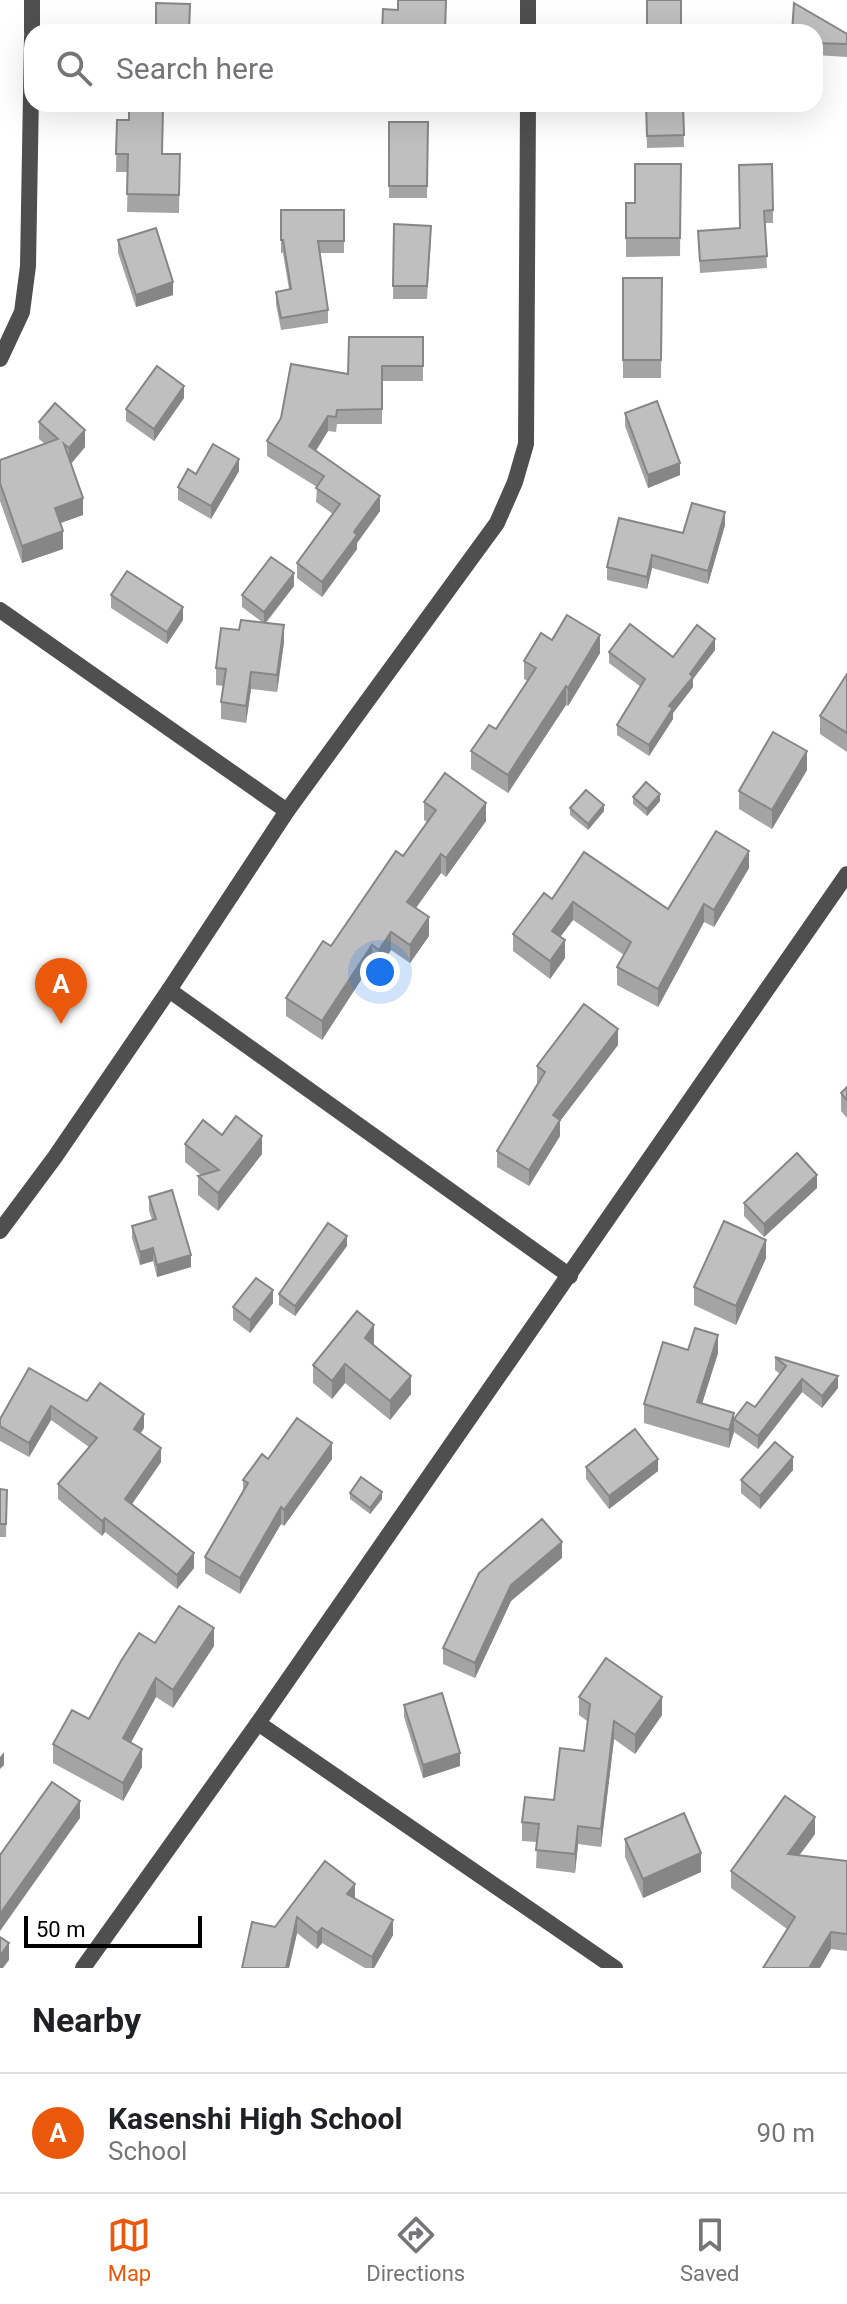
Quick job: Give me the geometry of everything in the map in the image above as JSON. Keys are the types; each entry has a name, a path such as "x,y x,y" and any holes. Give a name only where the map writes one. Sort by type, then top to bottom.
{"street":[{"path":"32,0 32,24"},
{"path":"528,0 528,24"},
{"path":"0,359 22,312 28,266 31,112"},
{"path":"0,1231 55,1157 287,811 497,523 515,482 526,444 528,112"},
{"path":"0,610 287,811"},
{"path":"83,1968 258,1723 847,874"},
{"path":"169,990 570,1276"},
{"path":"258,1723 615,1968"}],"building":[{"path":"398,0 446,0 445,24 382,24 383,9 398,10"},
{"path":"647,0 681,0 681,24 647,24"},
{"path":"156,3 190,4 189,24 156,24"},
{"path":"794,3 847,34 847,44 823,43 823,24 793,24"},
{"path":"129,112 163,112 162,154 180,154 179,195 127,194 128,154 116,154 117,120 129,120"},
{"path":"646,112 683,112 684,135 647,136"},
{"path":"389,122 428,122 427,186 389,186"},
{"path":"635,164 681,164 680,238 626,238 626,203 635,203"},
{"path":"772,164 773,210 764,211 767,256 700,261 698,231 740,228 739,165"},
{"path":"281,210 344,210 344,241 318,241 328,310 281,318 276,292 291,289 281,240"},
{"path":"394,224 431,226 427,286 393,286"},
{"path":"156,228 173,282 136,295 118,240"},
{"path":"623,278 662,278 661,360 623,360"},
{"path":"349,337 423,337 423,366 382,366 382,409 337,410 336,417 328,416 309,446 380,496 354,532 357,535 322,582 297,563 340,504 316,488 324,476 267,441 281,418 291,364 348,374"},
{"path":"157,366 184,386 154,429 126,409"},
{"path":"657,401 680,463 648,475 625,413"},
{"path":"55,403 85,430 69,448 64,444 83,498 55,508 63,531 22,546 0,483 0,460 58,439 39,422"},
{"path":"213,444 239,459 211,506 178,487 188,469 196,474"},
{"path":"692,503 725,512 708,571 652,555 647,577 607,567 619,518 683,533"},
{"path":"271,557 294,573 264,612 242,595"},
{"path":"127,571 183,607 167,632 111,595"},
{"path":"567,615 600,635 508,775 471,751 489,725 496,729 536,668 524,661 541,633 552,640"},
{"path":"241,620 284,625 277,675 251,672 246,706 221,702 226,669 216,668 221,628 239,630"},
{"path":"630,624 673,657 697,625 715,639 690,674 693,677 669,706 673,708 649,745 617,725 645,679 609,652"},
{"path":"847,674 847,733 820,716"},
{"path":"773,732 807,751 772,810 739,791"},
{"path":"445,773 486,803 446,858 441,854 407,902 429,917 410,945 391,932 379,950 372,945 322,1021 286,998 323,941 331,946 396,851 403,856 436,810 424,802"},
{"path":"646,782 660,794 647,809 633,797"},
{"path":"586,790 604,805 588,824 570,808"},
{"path":"716,831 749,851 714,910 704,904 658,989 617,967 631,942 573,902 552,931 565,940 550,961 513,934 544,893 552,899 584,852 668,909"},
{"path":"584,1004 618,1029 553,1115 560,1120 529,1170 497,1151 545,1072 537,1066"},
{"path":"236,1116 262,1136 218,1193 198,1176 219,1170 185,1144 203,1120 222,1135"},
{"path":"797,1153 817,1175 764,1224 744,1203"},
{"path":"172,1190 191,1255 157,1265 153,1248 140,1252 132,1226 156,1219 149,1197"},
{"path":"724,1221 766,1240 736,1306 694,1287"},
{"path":"328,1223 347,1236 295,1306 279,1294"},
{"path":"256,1278 273,1290 250,1320 233,1307"},
{"path":"357,1311 374,1325 365,1338 411,1376 390,1401 345,1364 332,1381 313,1365"},
{"path":"695,1328 718,1335 697,1402 734,1413 729,1430 644,1404 663,1342 688,1350"},
{"path":"775,1357 838,1376 822,1396 802,1379 758,1436 734,1419 747,1402 755,1407 786,1366"},
{"path":"29,1368 87,1401 100,1383 144,1414 134,1429 161,1448 125,1499 194,1553 177,1575 105,1518 102,1521 58,1484 97,1438 51,1406 29,1443 0,1426 0,1419"},
{"path":"297,1418 332,1443 284,1510 281,1507 240,1578 205,1557 248,1483 243,1480 262,1454 268,1459"},
{"path":"635,1429 658,1459 609,1496 586,1467"},
{"path":"775,1442 793,1457 760,1496 741,1480"},
{"path":"361,1477 382,1492 370,1508 350,1493"},
{"path":"0,1489 7,1490 6,1524 0,1524"},
{"path":"542,1519 562,1542 511,1585 475,1663 443,1648 479,1573"},
{"path":"179,1606 214,1628 173,1690 156,1678 123,1738 142,1749 123,1783 53,1744 72,1710 89,1719 139,1633 155,1643"},
{"path":"606,1658 662,1697 635,1735 614,1721 601,1829 578,1826 575,1854 536,1850 539,1824 522,1822 525,1797 554,1800 560,1748 584,1751 590,1704 579,1697"},
{"path":"442,1693 460,1753 423,1765 404,1705"},
{"path":"52,1782 80,1801 0,1914 0,1855"},
{"path":"785,1796 815,1817 788,1854 847,1861 847,1934 831,1932 809,1968 763,1968 795,1917 731,1871"},
{"path":"684,1813 701,1853 643,1879 625,1839"},
{"path":"325,1861 355,1884 347,1894 393,1920 372,1957 322,1928 317,1933 297,1917 286,1968 242,1968 252,1922 275,1927"},
{"path":"0,1937 9,1943 0,1956"}],"place":[{"name":"Kasenshi High School","path":"61,1024"}]}
